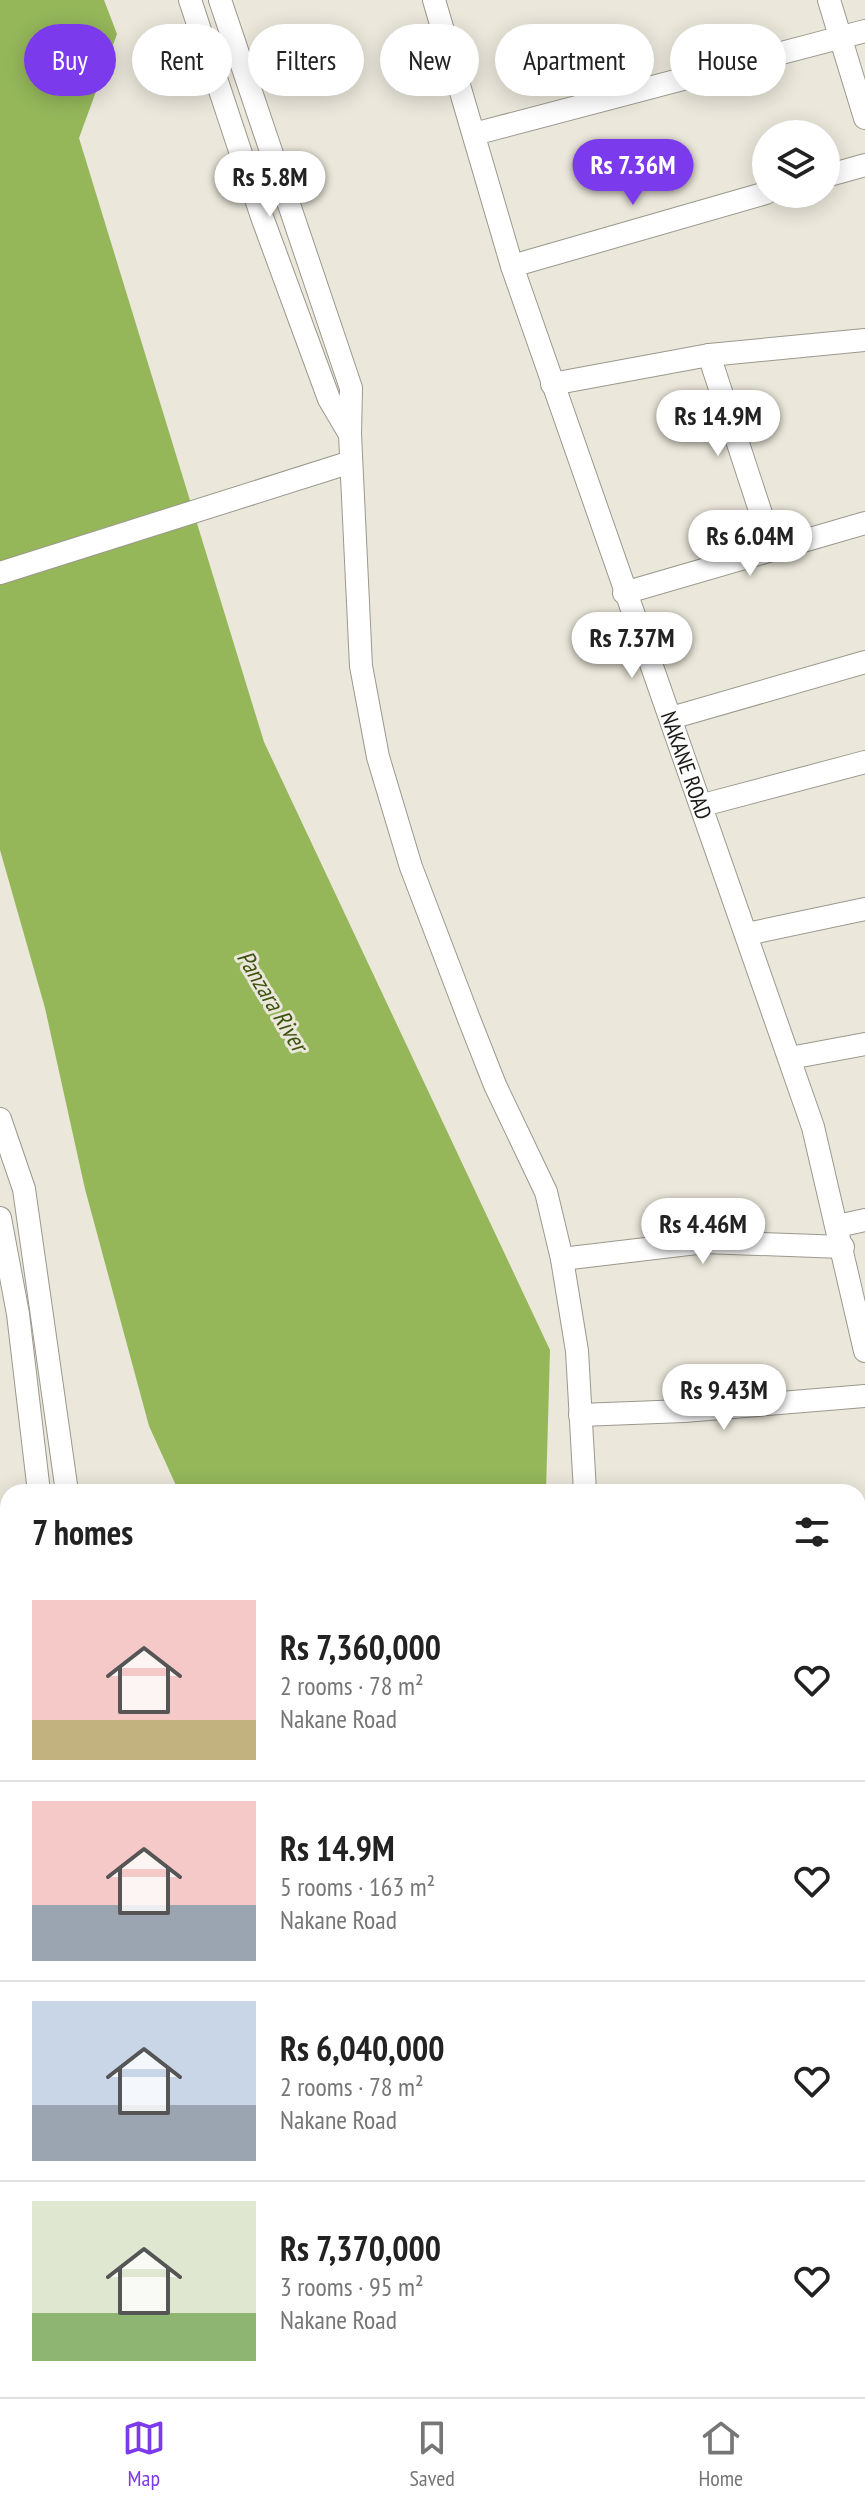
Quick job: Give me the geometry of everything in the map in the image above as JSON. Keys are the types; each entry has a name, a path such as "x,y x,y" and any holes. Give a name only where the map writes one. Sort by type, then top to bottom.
{"street":[{"path":"190,0 262,217 329,399 350,434"},
{"path":"220,0 262,130 335,333 351,388 351,462 361,666 378,757 411,867 469,1019 495,1085 546,1192 562,1259 577,1351 584,1484"},
{"name":"NAKANE ROAD","path":"434,0 512,266 624,593 703,805 813,1127 860,1306 865,1351"},
{"path":"829,0 865,118"},
{"path":"474,134 865,31"},
{"path":"840,172 865,165"},
{"path":"512,266 752,197"},
{"path":"552,384 709,355 865,340"},
{"path":"709,355 772,547"},
{"path":"0,573 351,462"},
{"path":"624,593 772,547 865,523"},
{"path":"671,718 865,662"},
{"path":"703,805 865,762"},
{"path":"747,934 865,909"},
{"path":"790,1058 865,1044"},
{"path":"0,1119 24,1189 66,1484"},
{"path":"0,1218 18,1314 38,1484"},
{"path":"562,1259 705,1242 840,1236 865,1220"},
{"path":"580,1415 684,1411 865,1396"}],"water":[{"name":"Panzara River","path":"0,0 104,0 113,24 24,24 24,96 94,96 79,138 264,742 550,1350 546,1484 175,1484 149,1426 85,1189 45,1008 0,850"}]}
